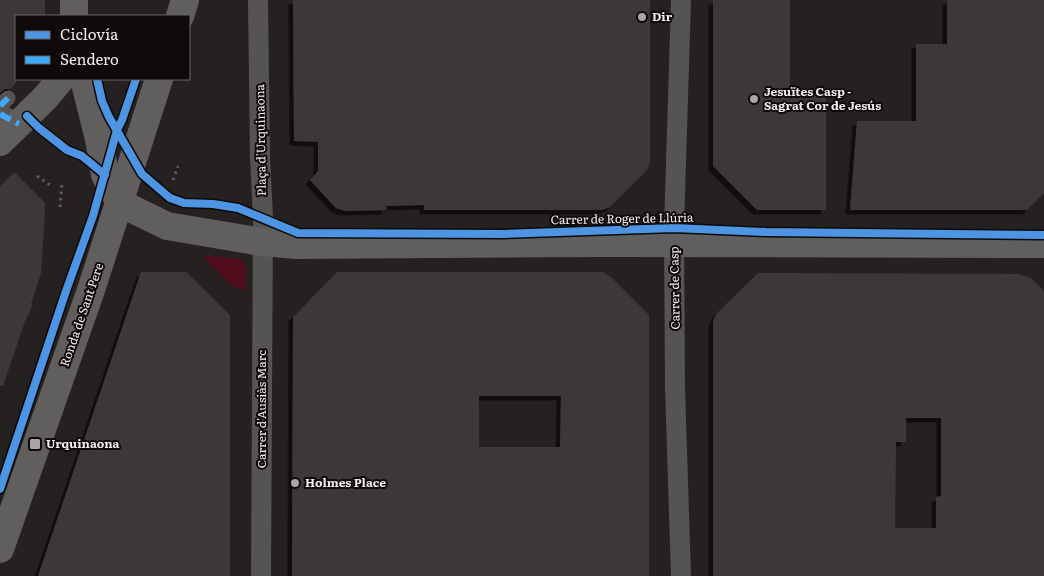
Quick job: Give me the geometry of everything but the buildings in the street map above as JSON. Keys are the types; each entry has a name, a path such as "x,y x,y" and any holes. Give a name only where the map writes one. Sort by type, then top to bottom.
{"main road":[{"path":"74,0 74,15"},
{"path":"180,15 185,0"},
{"path":"0,142 7,111 59,80"},
{"path":"84,80 99,139 105,175 120,203 167,226 262,242"},
{"name":"Ronda de Sant Pere","path":"0,549 120,203 132,158 158,80"},
{"name":"Carrer de Roger de Llúria","path":"262,242 296,245 1044,244"}],"street":[{"name":"Plaça d'Urquinaona","path":"258,0 262,242"},
{"name":"Carrer de Casp","path":"681,0 674,243 675,388 681,576"},
{"name":"Carrer d'Ausiàs Marc","path":"261,576 262,242"}],"path":[{"path":"173,180 178,166"},
{"path":"37,176 53,187"},
{"path":"60,207 62,183"}],"shaded area":[{"path":"206,256 241,259 246,264 246,291 232,286 205,259"}],"marked path":[{"path":"0,106 8,98"},
{"path":"0,114 19,124"}],"cycle path":[{"path":"97,80 102,101 109,117 142,174 170,198 184,203 213,204 238,208 298,233 504,234 674,228 766,232 1044,235"},
{"path":"0,489 93,216 117,130 136,80"},
{"path":"27,116 67,150 82,156 105,175"}],"place":[{"name":"Dir","path":"642,17"},
{"name":"Jesuïtes Casp - Sagrat Cor de Jesús","path":"754,99"},
{"name":"Urquinaona","path":"35,444"},
{"name":"Holmes Place","path":"295,483"}]}
